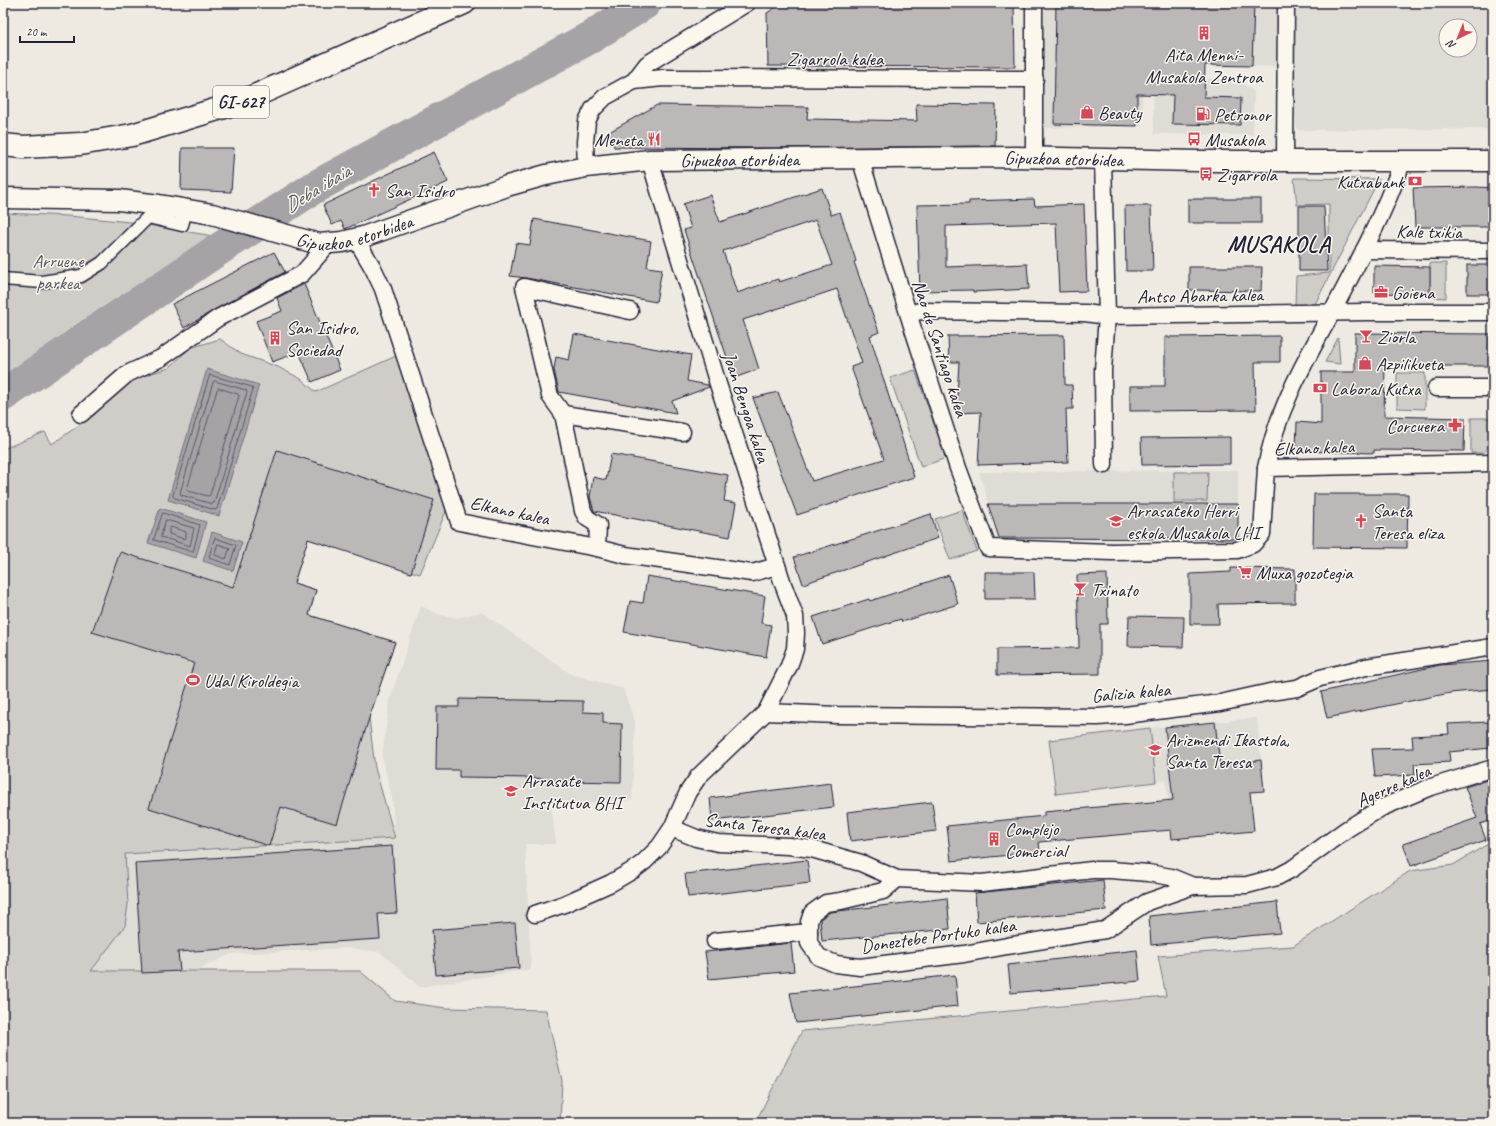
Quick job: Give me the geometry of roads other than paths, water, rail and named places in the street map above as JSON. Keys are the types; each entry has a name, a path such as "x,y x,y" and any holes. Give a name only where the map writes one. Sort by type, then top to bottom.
{"main road":[{"name":"GI-627","path":"3,145 22,147 80,144 132,136 241,102 464,3"}],"street":[{"name":"Zigarrola kalea","path":"634,81 647,64 747,3"},
{"path":"1034,3 1034,158"},
{"path":"1285,161 1286,3"},
{"name":"Zigarrola kalea","path":"586,167 585,142 587,121 593,109 605,97 634,81 663,78 1035,79"},
{"name":"Nao de Santiago kalea","path":"860,158 958,468 988,548"},
{"name":"Gipuzkoa etorbidea","path":"3,198 119,200 159,205 212,214 288,237 319,244 356,239 507,186 546,175 586,167 650,160 1034,158 1102,160 1493,161"},
{"name":"Joan Bengoa kalea","path":"535,914 564,904 611,883 635,869 659,847 672,828 688,792 699,776 766,712 789,666 795,649 795,616 777,566 718,384 650,160"},
{"path":"1102,160 1107,316 1103,370 1104,465"},
{"path":"1266,468 1270,446 1301,369 1364,250 1396,181 1403,160"},
{"path":"3,279 42,282 81,276 102,262 148,218 182,225 186,210"},
{"name":"Elkano kalea","path":"356,239 383,289 459,522 597,548 625,556 752,573 777,566"},
{"path":"81,414 127,374 161,358 218,318 302,274 329,243"},
{"name":"Kale txikia","path":"1364,250 1493,252"},
{"path":"597,548 598,525 587,518 583,511 563,414 550,396 524,287 630,311"},
{"name":"Antso Abarka kalea","path":"909,314 920,311 1085,313 1107,316 1493,312"},
{"path":"1436,388 1493,388"},
{"path":"563,414 682,432"},
{"name":"Elkano kalea","path":"988,548 1112,552 1237,550 1254,544 1262,534 1266,468 1493,463"},
{"name":"Galizia kalea","path":"766,712 838,715 1125,715 1220,703 1270,692 1297,688 1320,678 1366,667 1493,647"},
{"name":"Agerre kalea","path":"1317,851 1381,808 1428,788 1493,768"},
{"name":"Santa Teresa kalea","path":"672,828 696,838 718,843 789,846 812,849 861,863 897,880 982,883 1092,870 1111,870 1148,872 1171,877 1193,886 1247,885 1277,876 1292,869 1317,851"},
{"name":"Doneztebe Portuko kalea","path":"897,880 882,891 826,903 812,913 809,922 810,943 819,957 836,964 860,966 964,954 1105,930 1147,902 1193,886"},
{"path":"715,941 809,932"}],"water":[{"path":"207,369 259,385 219,516 168,500"},
{"path":"160,508 206,522 196,558 148,543"},
{"path":"212,532 242,542 233,571 203,561"}],"waterway":[{"name":"Deba ibaia","path":"3,395 210,255 315,187 591,37 645,3"}],"place":[{"name":"Aita Menni- Musakola Zentroa","path":"1204,33"},
{"name":"Beauty","path":"1087,112"},
{"name":"Petronor","path":"1203,114"},
{"name":"Meneta","path":"654,139"},
{"name":"Musakola","path":"1194,139"},
{"name":"Zigarrola","path":"1206,174"},
{"name":"Kutxabank","path":"1415,181"},
{"name":"San Isidro","path":"374,190"},
{"name":"Goiena","path":"1381,292"},
{"name":"Ziorla","path":"1366,336"},
{"name":"San Isidro, Sociedad","path":"275,338"},
{"name":"Azpilikueta","path":"1365,363"},
{"name":"Laboral Kutxa","path":"1320,388"},
{"name":"Corcuera","path":"1455,425"},
{"name":"Arrasateko Herri eskola Musakola LHI","path":"1116,521"},
{"name":"Santa Teresa eliza","path":"1361,521"},
{"name":"Muxa gozotegia","path":"1245,572"},
{"name":"Txinato","path":"1080,589"},
{"name":"Udal Kiroldegia","path":"193,680"},
{"name":"Arizmendi Ikastola, Santa Teresa","path":"1155,750"},
{"name":"Arrasate Institutua BHI","path":"511,791"},
{"name":"Complejo Comercial","path":"994,839"}],"district":[{"name":"MUSAKOLA","path":"1279,244"}],"park label":[{"name":"Arruene parkea","path":"58,271"}]}
